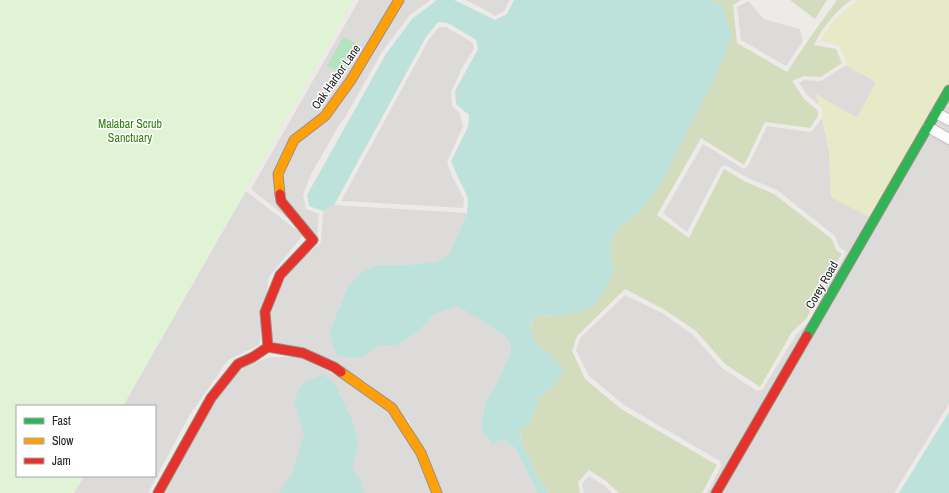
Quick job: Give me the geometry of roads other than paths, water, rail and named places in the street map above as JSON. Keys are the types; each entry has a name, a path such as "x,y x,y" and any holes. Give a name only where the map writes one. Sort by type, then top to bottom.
{"street":[{"name":"Oak Harbor Lane","path":"268,347 265,312 280,274 313,240 281,201 278,174 294,140 325,116 351,80 400,0"},
{"name":"Corey Road","path":"716,493 949,90"},
{"path":"936,113 949,120"},
{"path":"928,127 949,139"},
{"path":"158,493 211,398 238,364 253,357 268,347 303,353 334,367 392,408 421,453 437,493"}],"water":[{"path":"437,0 454,0 495,20 507,14 514,0 712,0 723,7 731,35 724,59 661,184 641,211 617,229 609,249 614,271 598,301 584,311 558,316 537,315 529,326 536,343 554,358 563,370 557,383 538,398 531,422 521,429 520,439 537,475 549,493 538,493 515,448 502,439 492,444 481,429 485,403 499,379 511,351 509,340 499,332 457,305 433,315 420,330 398,345 380,345 362,357 338,357 332,344 330,330 348,286 362,272 377,265 409,265 435,262 449,254 467,213 468,198 451,161 468,127 469,115 456,104 455,91 478,49 476,40 448,23 438,22 426,37 334,205 323,211 309,206 307,195 386,54 412,19"},
{"path":"322,375 334,382 352,420 358,443 352,469 361,481 364,493 279,493 292,474 304,435 294,401 302,384"},
{"path":"949,412 949,493 899,493"}],"park label":[{"name":"Malabar Scrub Sanctuary","path":"130,131"}]}
